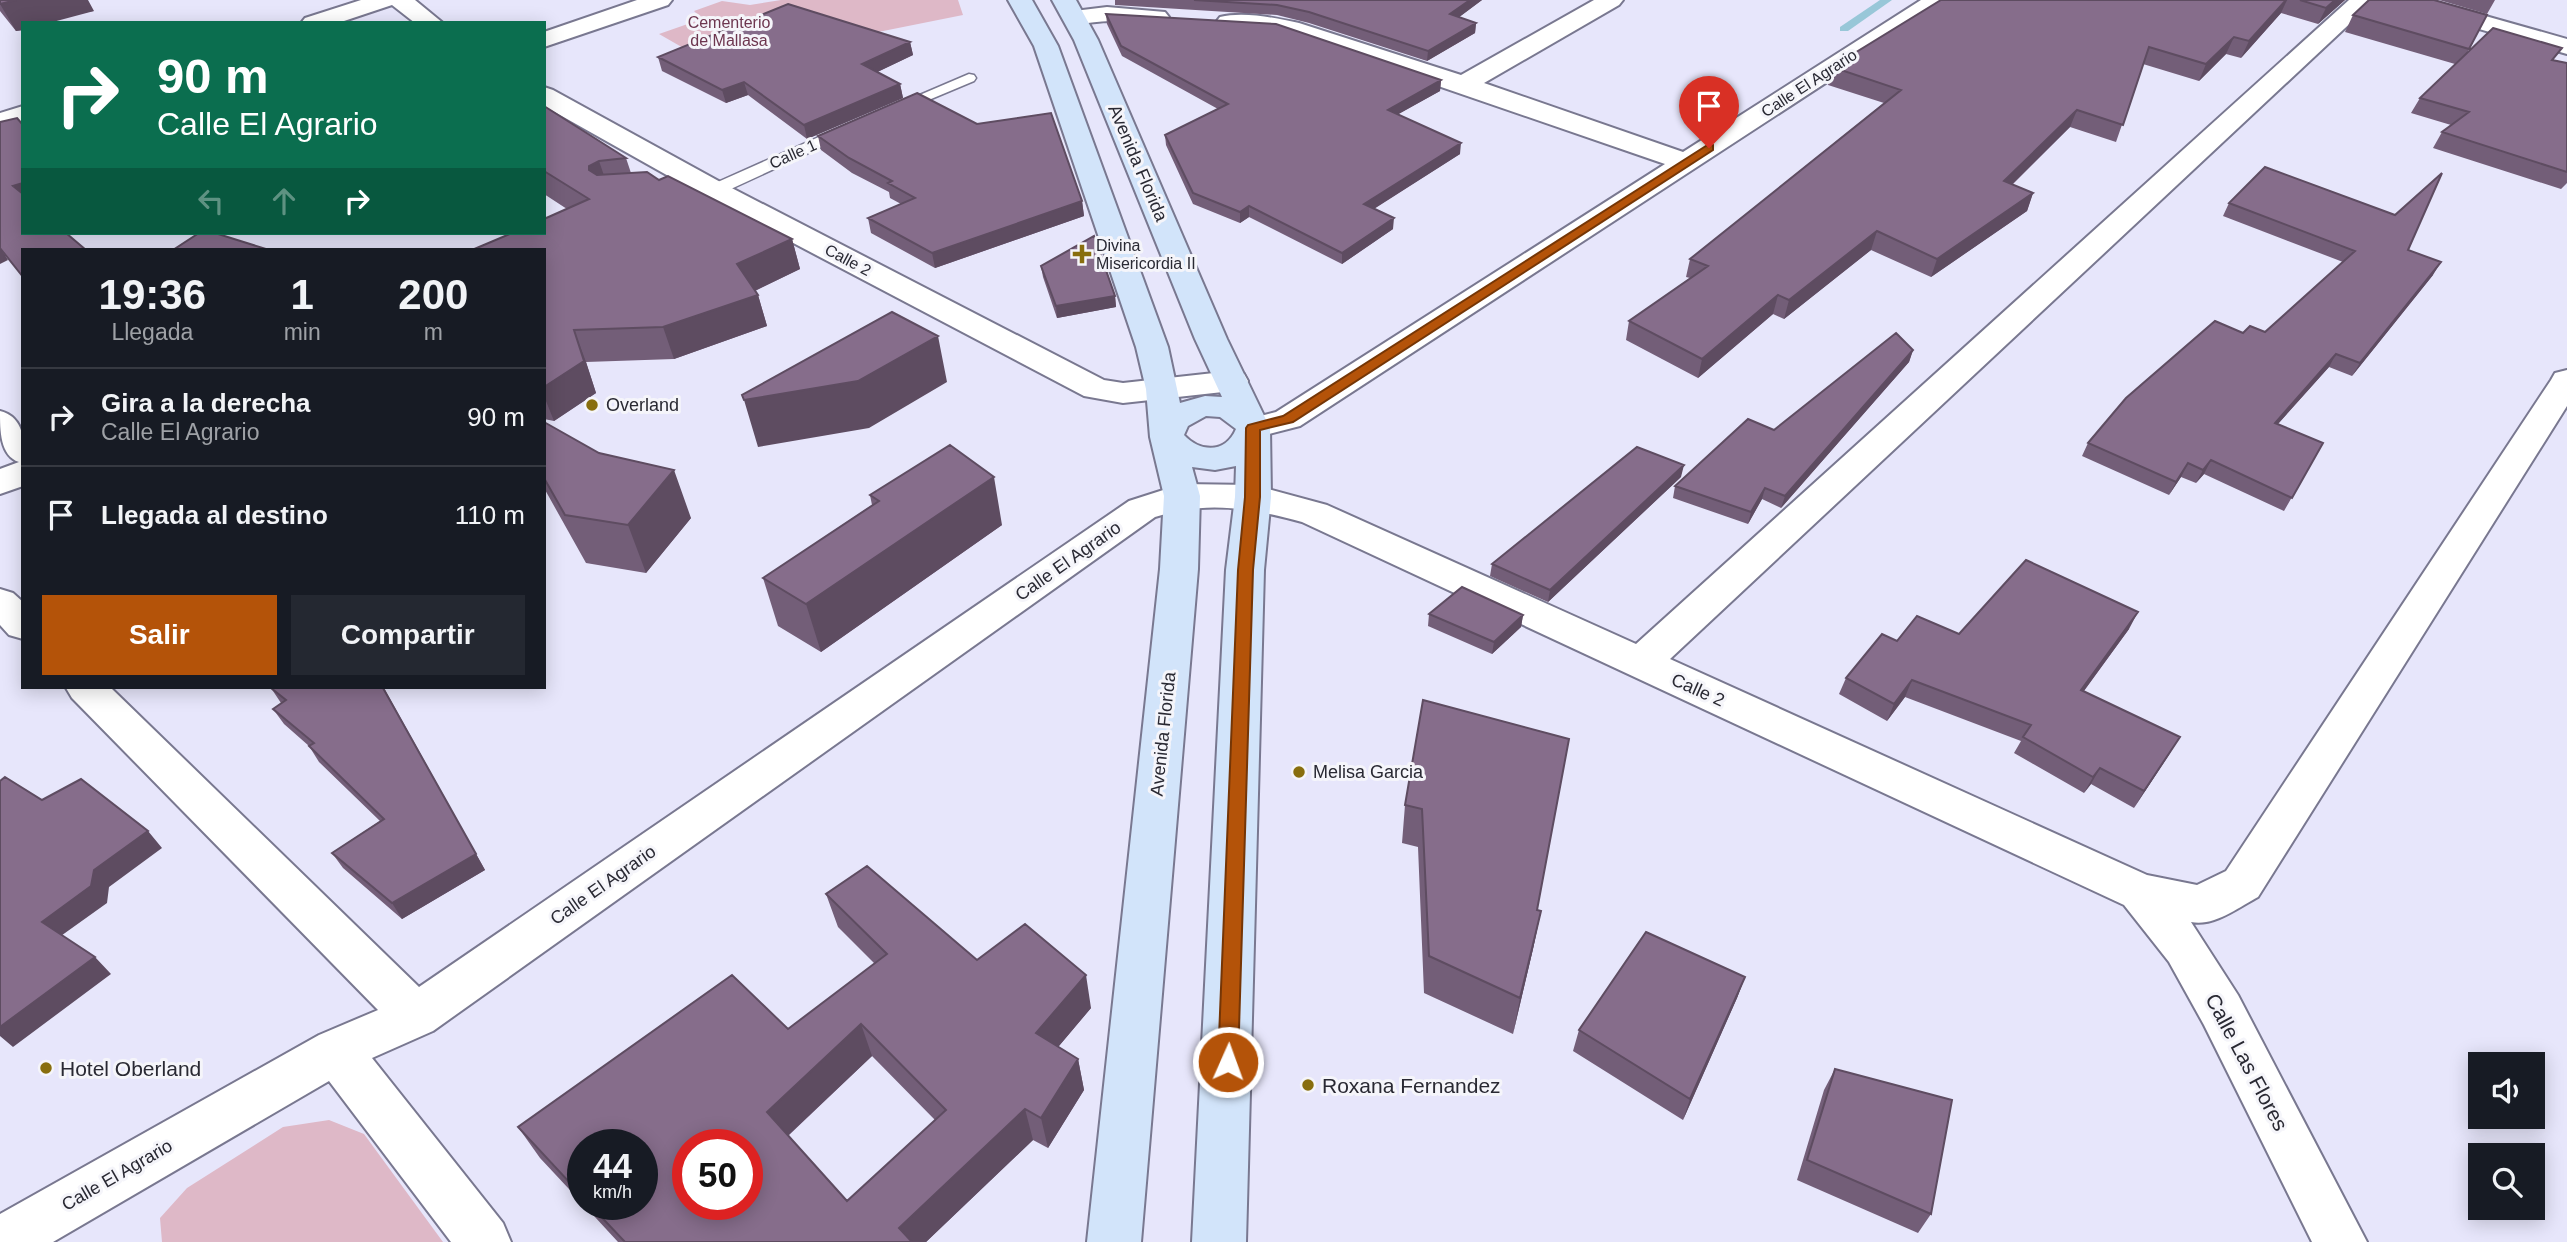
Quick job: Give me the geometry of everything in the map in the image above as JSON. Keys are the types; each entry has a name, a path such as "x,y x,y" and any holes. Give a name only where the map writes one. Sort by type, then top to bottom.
{"main road":[{"path":"1027,12 1069,8"},
{"name":"Avenida Florida","path":"1069,8 1086,40 1211,339 1253,428 1219,1242"},
{"name":"Avenida Florida","path":"1027,12 1046,46 1138,308 1162,389 1167,437 1182,496 1179,569 1114,1242"},
{"path":"1205,406 1227,407 1244,415 1253,428 1250,441 1238,453 1217,459 1194,458 1175,449 1167,437 1171,422 1184,412 1205,406"}],"street":[{"path":"319,21 385,0"},
{"path":"400,0 428,21"},
{"path":"546,39 660,0"},
{"path":"1463,84 1611,0"},
{"name":"Calle El Agrario","path":"1253,428 1288,419 1937,0"},
{"path":"1640,664 2363,0"},
{"path":"2403,0 2567,47"},
{"path":"1069,8 1107,14 1185,19"},
{"path":"1211,21 1276,25 1299,30 1686,162"},
{"name":"Calle 2","path":"546,96 714,190 1096,389 1124,393 1231,381"},
{"path":"0,121 21,115"},
{"name":"Calle 2","path":"1252,497 1314,513 2140,891 2201,905 2242,884 2567,380"},
{"path":"0,421 21,449"},
{"path":"0,483 21,472"},
{"name":"Calle El Agrario","path":"5,1240 336,1051 416,1016 1142,509 1182,496 1252,497"},
{"path":"0,602 21,623"},
{"path":"87,689 416,1016"},
{"name":"Calle Las Flores","path":"2140,891 2185,948 2221,1010 2340,1242"},
{"path":"336,1051 484,1242"}],"lane":[{"name":"Calle 1","path":"674,193 714,190 969,78"}],"green space":[{"name":"Cementerio de Mallasa","path":"781,0 958,0 963,15 713,65 659,34 702,19 694,11 722,1 750,5"},
{"path":"329,1120 364,1134 443,1242 162,1242 160,1218 187,1188 283,1127"}],"building":[{"path":"0,0 16,0 0,4"},
{"path":"1194,0 1470,0 1450,14 1476,23 1428,51 1309,12 1277,5"},
{"path":"1941,0 2286,0 2249,41 2234,37 2206,64 2149,47 2123,125 2077,110 2004,181 2033,193 1937,259 1877,231 1789,300 1778,295 1702,359 1629,321 1708,266 1690,259 1901,90 1832,67"},
{"path":"2300,0 2335,0 2326,8"},
{"path":"2369,0 2434,0 2487,15 2469,49 2353,15"},
{"path":"788,4 910,42 862,64 900,84 804,125 744,82 722,90 658,57"},
{"path":"1106,14 1276,24 1441,80 1388,110 1461,143 1364,204 1394,218 1342,253 1249,206 1240,212 1193,193 1165,135 1228,104 1121,46"},
{"path":"2493,28 2562,48 2552,60 2567,63 2567,172 2442,132 2469,112 2420,98"},
{"path":"917,93 977,124 1051,113 1082,201 932,253 868,218 915,198 818,136"},
{"path":"546,107 626,158 599,161 589,166 589,170 597,175 647,172 659,180 668,176 792,239 737,264 758,295 663,327 574,330 584,361 546,386 546,248 477,248 507,235 546,235 546,218 589,199 546,172"},
{"path":"17,118 21,123 21,184 13,186 21,192 21,235 68,235 84,248 21,248 21,274 0,248 0,122"},
{"path":"2265,167 2395,215 2442,173 2408,250 2441,262 2360,363 2336,354 2275,423 2323,443 2292,498 2211,460 2203,470 2188,463 2176,482 2088,443 2126,398 2215,321 2243,333 2250,326 2265,332 2355,251 2229,203"},
{"path":"196,235 221,235 263,248 176,248"},
{"path":"1094,236 1115,296 1056,306 1041,266"},
{"path":"892,312 938,336 858,381 744,400 742,395"},
{"path":"1896,333 1913,350 1785,496 1765,488 1751,512 1675,486 1748,419 1774,430"},
{"path":"546,423 599,453 674,470 628,525 565,515 546,482"},
{"path":"950,445 994,477 806,604 763,578 879,501 870,495"},
{"path":"1637,447 1684,465 1550,590 1492,564"},
{"path":"2026,560 2138,612 2081,690 2180,737 2144,791 2100,768 2093,777 2023,737 2031,725 1912,680 1894,704 1846,678 1882,634 1897,641 1917,616 1959,634"},
{"path":"1462,587 1523,615 1494,642 1429,614"},
{"path":"272,689 384,689 476,854 392,903 332,853 384,819 309,746 314,743 273,709 286,700"},
{"path":"1423,700 1569,739 1537,910 1541,911 1520,998 1429,956 1422,809 1405,805"},
{"path":"5,777 42,800 81,779 148,831 94,870 91,886 42,922 95,957 0,1027 0,781"},
{"path":"867,866 977,960 1025,924 1086,975 1036,1033 1078,1059 1041,1118 1025,1109 899,1228 912,1242 625,1242 604,1220 658,1220 658,1129 567,1129 567,1180 518,1127 732,975 788,1029 887,954 826,894","holes":["861,1024 946,1110 847,1201 767,1112"]},
{"path":"1646,932 1745,977 1690,1099 1579,1030"},
{"path":"1835,1069 1952,1100 1931,1214 1807,1160"}],"waterway":[{"path":"1844,29 1887,0"}],"place":[{"name":"Divina Misericordia II","path":"1082,254"},
{"name":"Overland","path":"592,405"},
{"name":"Melisa Garcia","path":"1299,772"},
{"name":"Hotel Oberland","path":"46,1068"},
{"name":"Roxana Fernandez","path":"1308,1085"}],"route":[{"path":"1228,1062 1245,570 1252,497 1253,428 1288,419 1709,148"}]}
